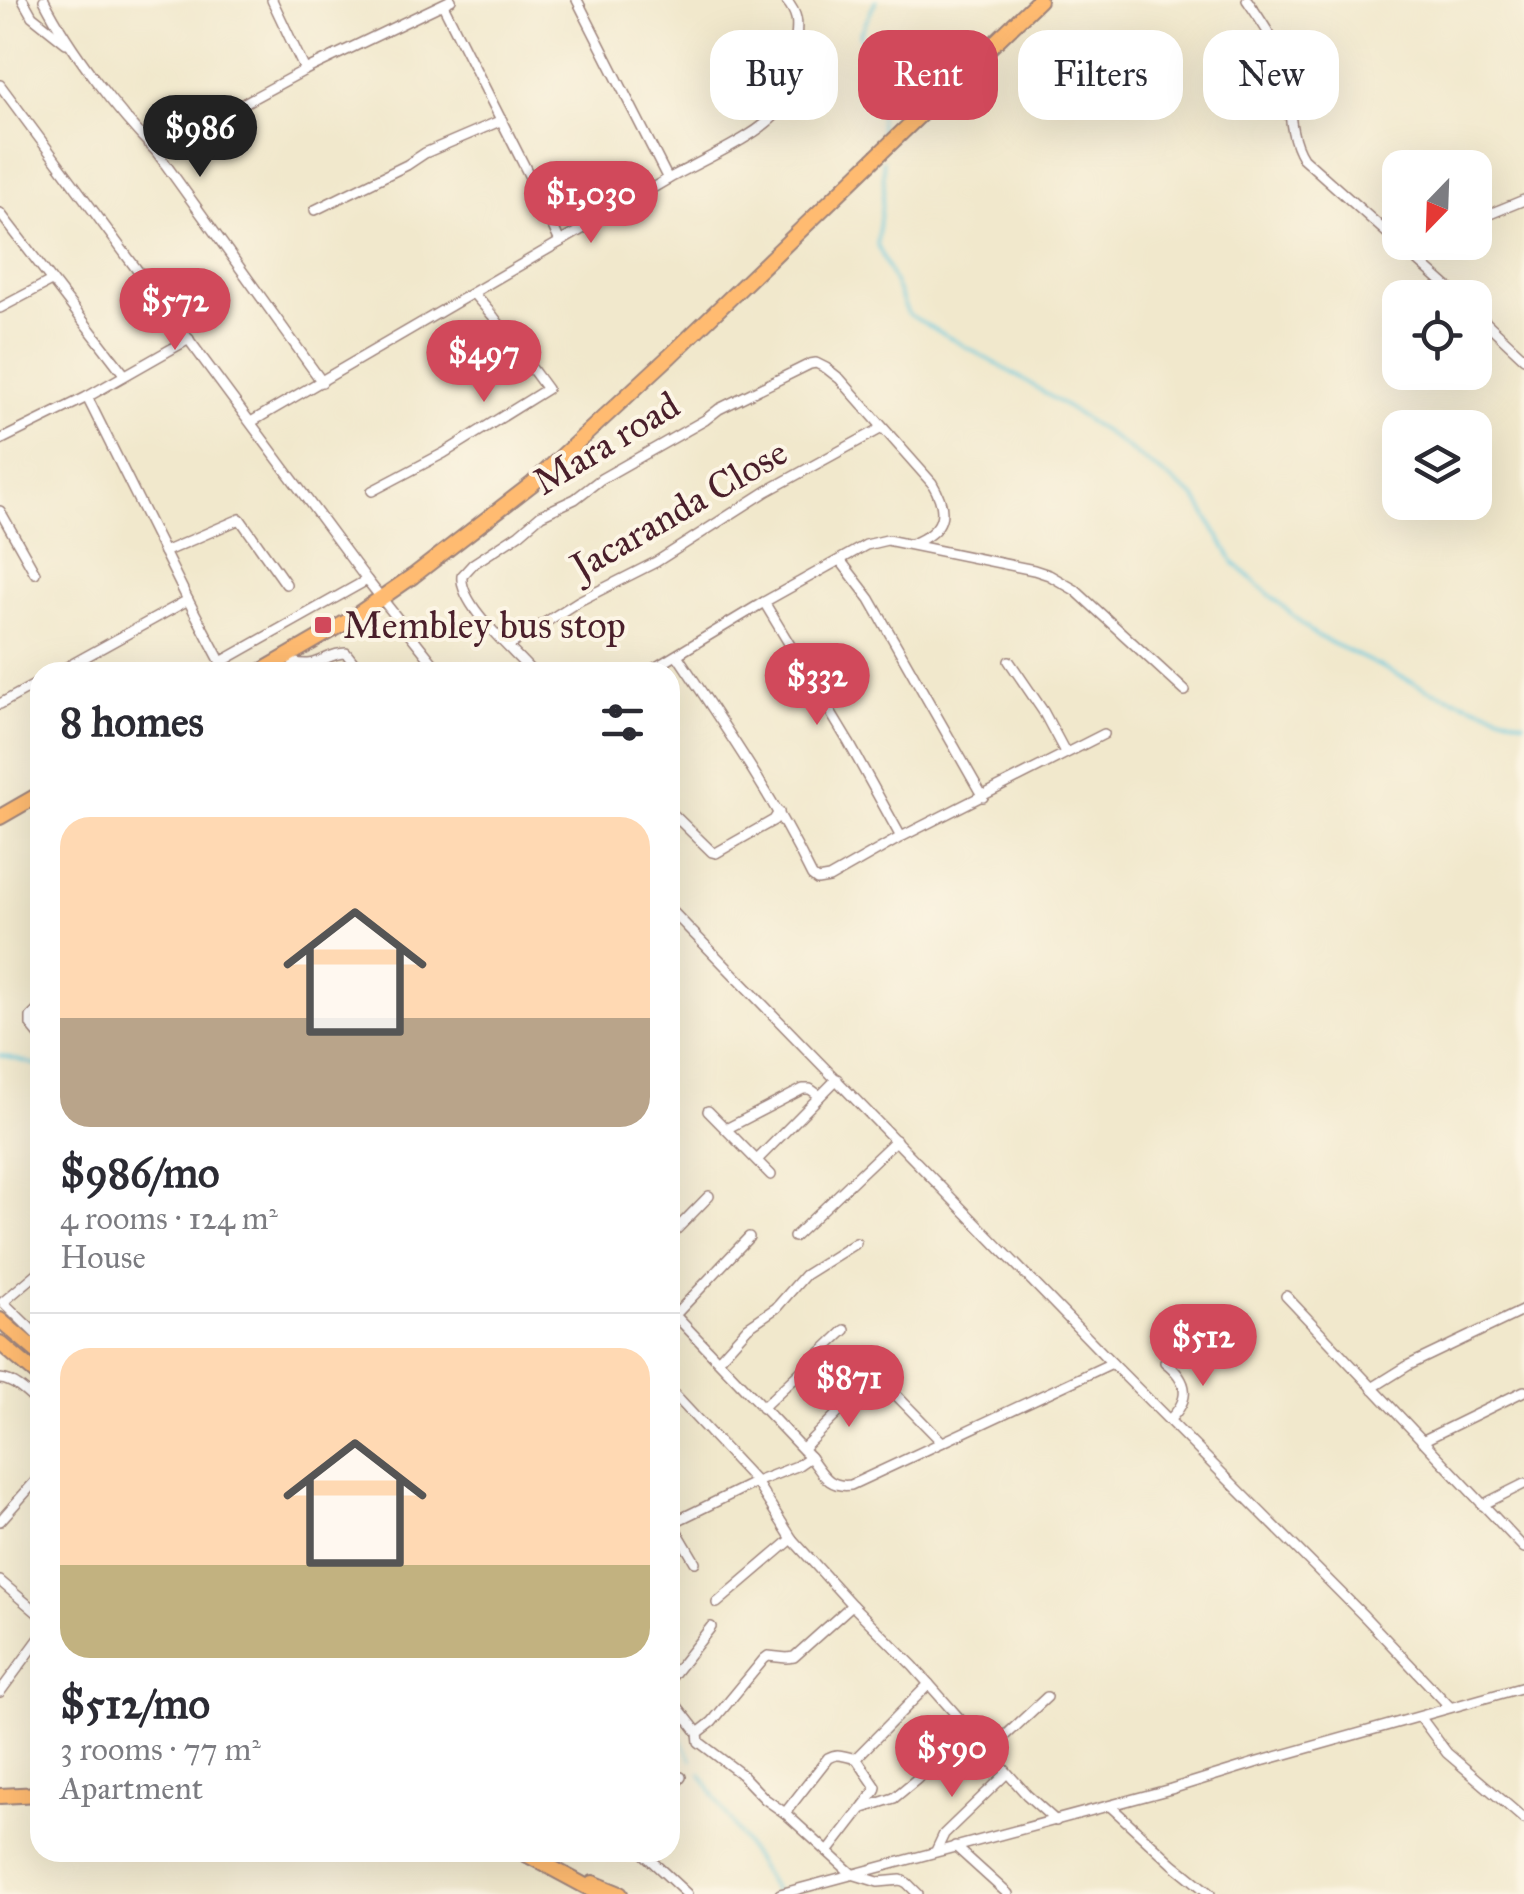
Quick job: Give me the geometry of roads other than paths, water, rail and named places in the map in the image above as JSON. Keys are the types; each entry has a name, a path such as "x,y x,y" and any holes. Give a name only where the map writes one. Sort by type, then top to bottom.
{"main road":[{"path":"302,662 532,484 1039,0"},
{"path":"0,817 30,800"},
{"path":"0,1320 30,1346"},
{"path":"0,1343 30,1368"},
{"path":"0,1796 30,1794"},
{"path":"541,1862 600,1894"},
{"path":"554,1869 620,1894"}],"street":[{"path":"23,0 32,16 72,48"},
{"path":"44,0 72,48 156,151 322,382"},
{"path":"272,0 305,70"},
{"path":"578,0 668,179"},
{"path":"251,422 754,131 787,100 798,30 797,19 786,0"},
{"path":"1247,0 1284,66 1294,140 1303,158 1382,229"},
{"path":"156,151 305,70 447,2 560,242"},
{"path":"0,85 381,599 432,662"},
{"path":"315,210 424,154 502,120"},
{"path":"1492,212 1524,200"},
{"path":"0,213 124,374"},
{"path":"1417,260 1440,280"},
{"path":"0,308 51,281"},
{"path":"372,491 444,453 547,389 494,316 473,294"},
{"path":"1492,328 1524,358"},
{"path":"0,440 87,398 189,339"},
{"name":"Mara road","path":"523,662 470,604 461,587 462,576 542,515 575,500 602,479 719,409 816,364 840,379 882,428"},
{"path":"87,398 221,662 367,580"},
{"path":"882,428 932,484 941,500 939,526 928,538 912,544"},
{"name":"Jacaranda Close","path":"508,646 579,601 670,553 767,490 882,428"},
{"path":"0,511 35,572"},
{"path":"164,552 240,520 286,584"},
{"path":"664,662 764,602 878,542 912,544 1034,570 1060,581 1075,590 1186,692"},
{"path":"840,560 870,600 983,797"},
{"path":"76,662 188,600"},
{"path":"764,602 901,837"},
{"path":"322,662 342,652 354,662"},
{"path":"676,654 780,812 817,880 825,880 1104,734"},
{"path":"1009,661 1065,752"},
{"path":"0,704 30,688"},
{"path":"680,821 716,854 774,820 780,812"},
{"path":"680,919 1450,1707"},
{"path":"758,1160 836,1079"},
{"path":"726,1129 803,1090 810,1089 820,1096"},
{"path":"708,1112 771,1175"},
{"path":"794,1237 896,1140"},
{"path":"680,1226 709,1196"},
{"path":"680,1305 748,1237"},
{"path":"719,1360 748,1327 789,1296 805,1275 856,1243"},
{"path":"30,1279 1,1301 30,1329"},
{"path":"1286,1296 1524,1548"},
{"path":"1372,1388 1524,1310"},
{"path":"680,1319 804,1448 832,1484 840,1486 1112,1363"},
{"path":"762,1408 845,1330"},
{"path":"0,1378 18,1358"},
{"path":"1165,1362 1175,1370 1184,1394 1181,1408 1169,1420"},
{"path":"0,1378 30,1396"},
{"path":"804,1448 867,1384"},
{"path":"1422,1441 1524,1391"},
{"path":"897,1396 942,1442"},
{"path":"680,1401 756,1482 792,1538 852,1605 929,1684 1007,1773 1056,1820"},
{"path":"680,1520 810,1457"},
{"path":"1482,1505 1524,1484"},
{"path":"0,1520 30,1487"},
{"path":"680,1538 695,1562"},
{"path":"718,1604 792,1538"},
{"path":"0,1581 30,1606"},
{"path":"698,1733 712,1722 764,1659 794,1656 852,1605"},
{"path":"680,1667 712,1627"},
{"path":"0,1692 30,1652"},
{"path":"856,1758 929,1684"},
{"path":"782,1894 1110,1806 1524,1687"},
{"path":"988,1752 1048,1697"},
{"path":"680,1710 703,1746 741,1774 852,1874 878,1882 902,1880 918,1894"},
{"path":"1421,1718 1447,1753 1524,1818"},
{"path":"864,1808 894,1798 967,1728"},
{"path":"785,1813 828,1758 834,1754 856,1758 876,1788 828,1852"},
{"path":"936,1851 944,1834 1007,1773"},
{"path":"1110,1806 1210,1894"},
{"path":"954,1846 1008,1894"},
{"path":"653,1862 687,1894"}],"waterway":[{"path":"876,0 860,35 878,86 881,142"},
{"path":"883,160 877,244 908,314 1026,381 1196,498 1235,564 1315,635 1429,690 1524,722"},
{"path":"0,1055 30,1063"},
{"path":"680,1738 692,1760"},
{"path":"700,1773 776,1893"}],"place":[{"name":"Membley bus stop","path":"323,625"}]}
